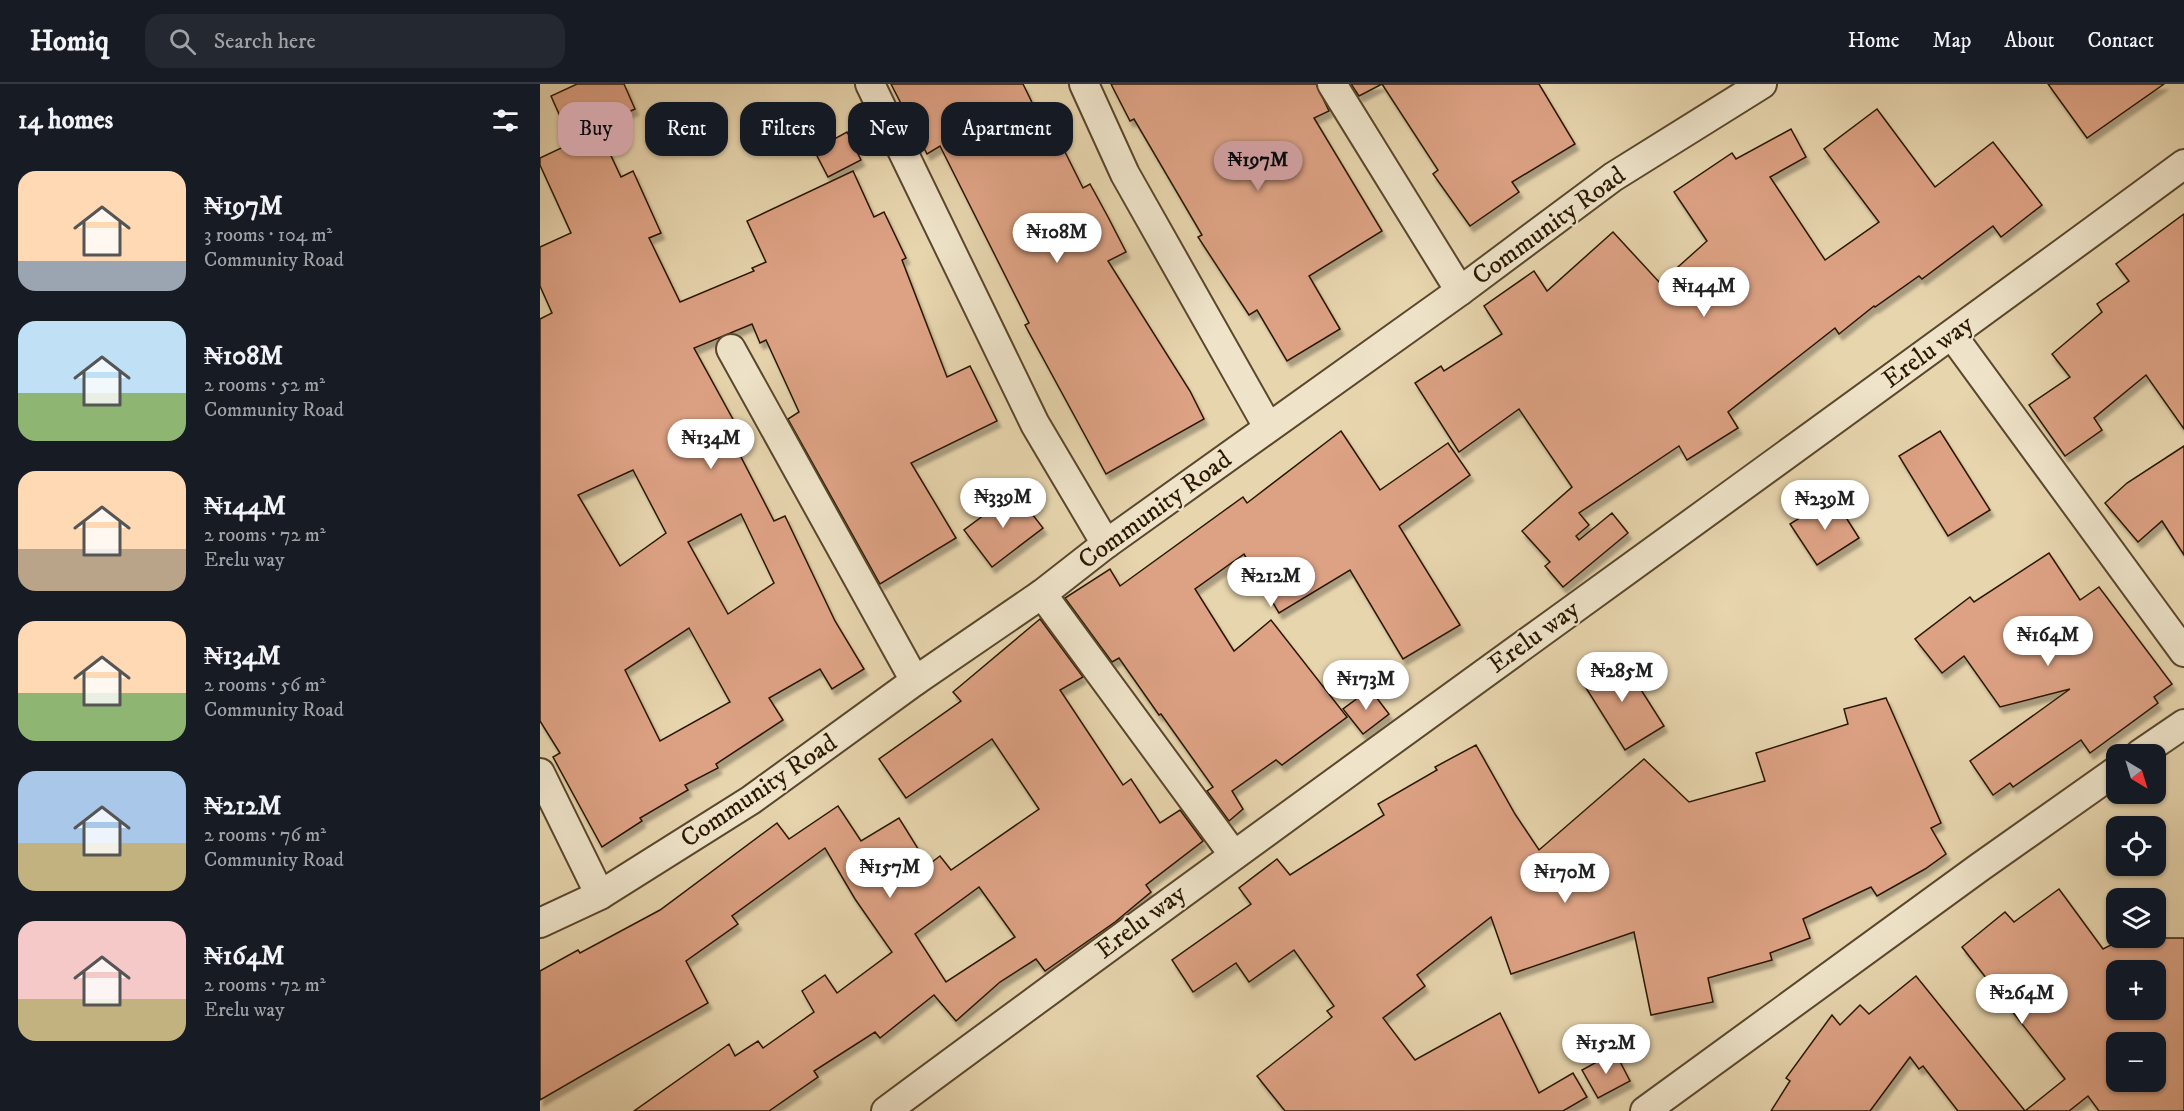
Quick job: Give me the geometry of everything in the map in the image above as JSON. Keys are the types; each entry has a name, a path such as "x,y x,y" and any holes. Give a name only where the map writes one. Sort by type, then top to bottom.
{"street":[{"path":"870,84 1035,423 1106,544"},
{"path":"1084,84 1125,174 1268,427"},
{"path":"1332,84 1460,291"},
{"name":"Community Road","path":"540,923 600,895 751,800 915,681 1042,594 1106,544 1460,291 1613,177 1762,84"},
{"name":"Erelu way","path":"886,1111 1233,854 1952,335 2184,164"},
{"path":"1952,335 2184,652"},
{"path":"731,349 915,681"},
{"path":"1042,594 1233,854"},
{"path":"2155,744 2184,724"},
{"path":"540,774 600,895"},
{"path":"1645,1111 2106,778"}],"building":[{"path":"577,84 624,84 632,102 558,102 558,112 551,96"},
{"path":"891,84 1023,84 1032,102 941,102 941,148 940,146 929,153 929,102 900,102"},
{"path":"1111,84 1316,84 1329,111 1314,118 1382,231 1309,276 1340,329 1287,361 1257,310 1249,315 1198,237 1202,235 1134,119 1130,121"},
{"path":"1351,84 1382,84 1359,96"},
{"path":"1382,84 1539,84 1575,144 1512,182 1519,192 1470,226 1433,174 1438,170"},
{"path":"2048,84 2164,84 2087,138"},
{"path":"1877,109 1935,187 1993,142 2042,205 2001,237 1993,226 1922,279 1919,276 1874,306 1839,334 1835,328 1728,412 1738,428 1687,460 1679,446 1579,513 1589,525 1576,536 1579,540 1612,513 1628,533 1563,587 1545,566 1550,562 1522,531 1572,487 1519,409 1459,452 1415,383 1441,366 1444,371 1502,334 1484,306 1534,271 1547,291 1613,232 1660,283 1707,241 1674,192 1732,153 1736,159 1791,129 1806,157 1770,177 1825,260 1879,222 1824,149"},
{"path":"847,132 848,156 859,156 861,160 828,177 817,156 836,156 836,138"},
{"path":"558,150 558,156 611,156 621,177 633,171 661,233 649,238 680,302 754,271 752,268 766,262 747,221 853,171 874,217 884,212 906,258 902,260 947,377 970,366 997,421 911,463 956,538 880,584 788,419 799,412 766,340 760,343 752,324 694,348 735,423 726,428 774,521 785,516 835,621 864,669 832,689 820,669 769,698 783,720 716,764 718,768 685,785 688,790 640,818 642,821 602,847 553,757 560,753 540,721 540,319 552,313 540,286 540,247 571,233 540,165 540,158","holes":["633,470 666,533 620,566 578,495","741,514 774,583 728,614 688,542","689,628 730,702 660,741 625,670"]},
{"path":"945,156 1067,156 1083,188 1090,184 1126,252 1108,261 1190,391 1204,419 1106,474 1025,325 1029,323"},
{"path":"2184,214 2184,429 2146,375 2094,418 2102,430 2065,456 2029,405 2070,377 2052,354 2102,312 2097,304 2129,281 2116,264"},
{"path":"1341,431 1380,490 1448,443 1470,475 1399,526 1460,625 1403,659 1350,570 1279,613 1244,554 1195,589 1234,651 1271,620 1347,717 1282,765 1276,760 1232,791 1243,809 1229,821 1207,791 1213,787 1161,714 1159,715 1119,658 1112,662 1065,598 1110,569 1120,586 1243,497 1247,503"},
{"path":"1940,431 1990,510 1948,536 1899,456"},
{"path":"2184,446 2184,555 2162,521 2138,542 2105,503 2127,483"},
{"path":"1015,492 1043,528 992,567 964,530"},
{"path":"1833,497 1859,538 1817,565 1790,524"},
{"path":"2049,553 2080,600 2099,587 2172,684 2154,697 2158,703 2090,753 2081,740 2013,787 2010,783 1993,795 1970,761 2070,689 2000,707 1964,656 1942,673 1915,639 1970,597 1974,602"},
{"path":"1040,619 1083,677 1060,690 1123,785 1131,779 1160,823 1180,810 1203,841 1146,885 1151,892 1115,922 1045,971 1036,959 1000,982 956,1021 934,995 880,1038 875,1032 814,1071 818,1077 769,1111 634,1111 729,1044 735,1056 758,1041 763,1048 814,1012 802,991 825,975 837,993 892,952 855,899 825,848 732,916 738,924 686,961 708,1003 540,1100 540,971 578,950 580,953 660,910 777,823 789,839 838,806 861,841 899,818 928,865 940,856 951,870 1039,809 992,739 906,798 879,759 961,701 953,692","holes":["979,887 1015,937 946,982 915,934"]},
{"path":"1619,655 1664,726 1625,750 1581,680"},
{"path":"1370,689 1389,714 1363,734 1343,709"},
{"path":"1886,698 1941,823 1931,828 1946,854 1925,869 1877,896 1871,887 1803,919 1810,938 1770,953 1772,960 1708,978 1713,1002 1651,1015 1634,932 1511,974 1491,917 1417,975 1425,986 1383,1018 1415,1060 1500,1013 1539,1093 1573,1073 1587,1097 1563,1111 1285,1111 1257,1076 1332,1017 1327,1011 1334,1006 1294,950 1249,982 1236,963 1193,992 1172,960 1251,904 1239,888 1277,859 1290,875 1384,815 1378,804 1437,770 1435,767 1476,745 1515,814 1539,850 1644,759 1689,802 1765,781 1756,753 1848,724 1844,709"},
{"path":"2059,889 2103,949 2166,948 2166,938 2184,938 2184,1111 2099,1111 2088,1096 2069,1111 2025,1111 2065,1079 1962,947 2005,912 2014,922"},
{"path":"1916,976 2025,1111 1958,1111 1923,1066 1919,1069 1910,1057 1870,1111 1771,1111 1790,1081 1786,1078 1832,1015 1840,1025 1860,1005 1869,1014"},
{"path":"1615,1052 1630,1081 1598,1098 1582,1070"}]}
